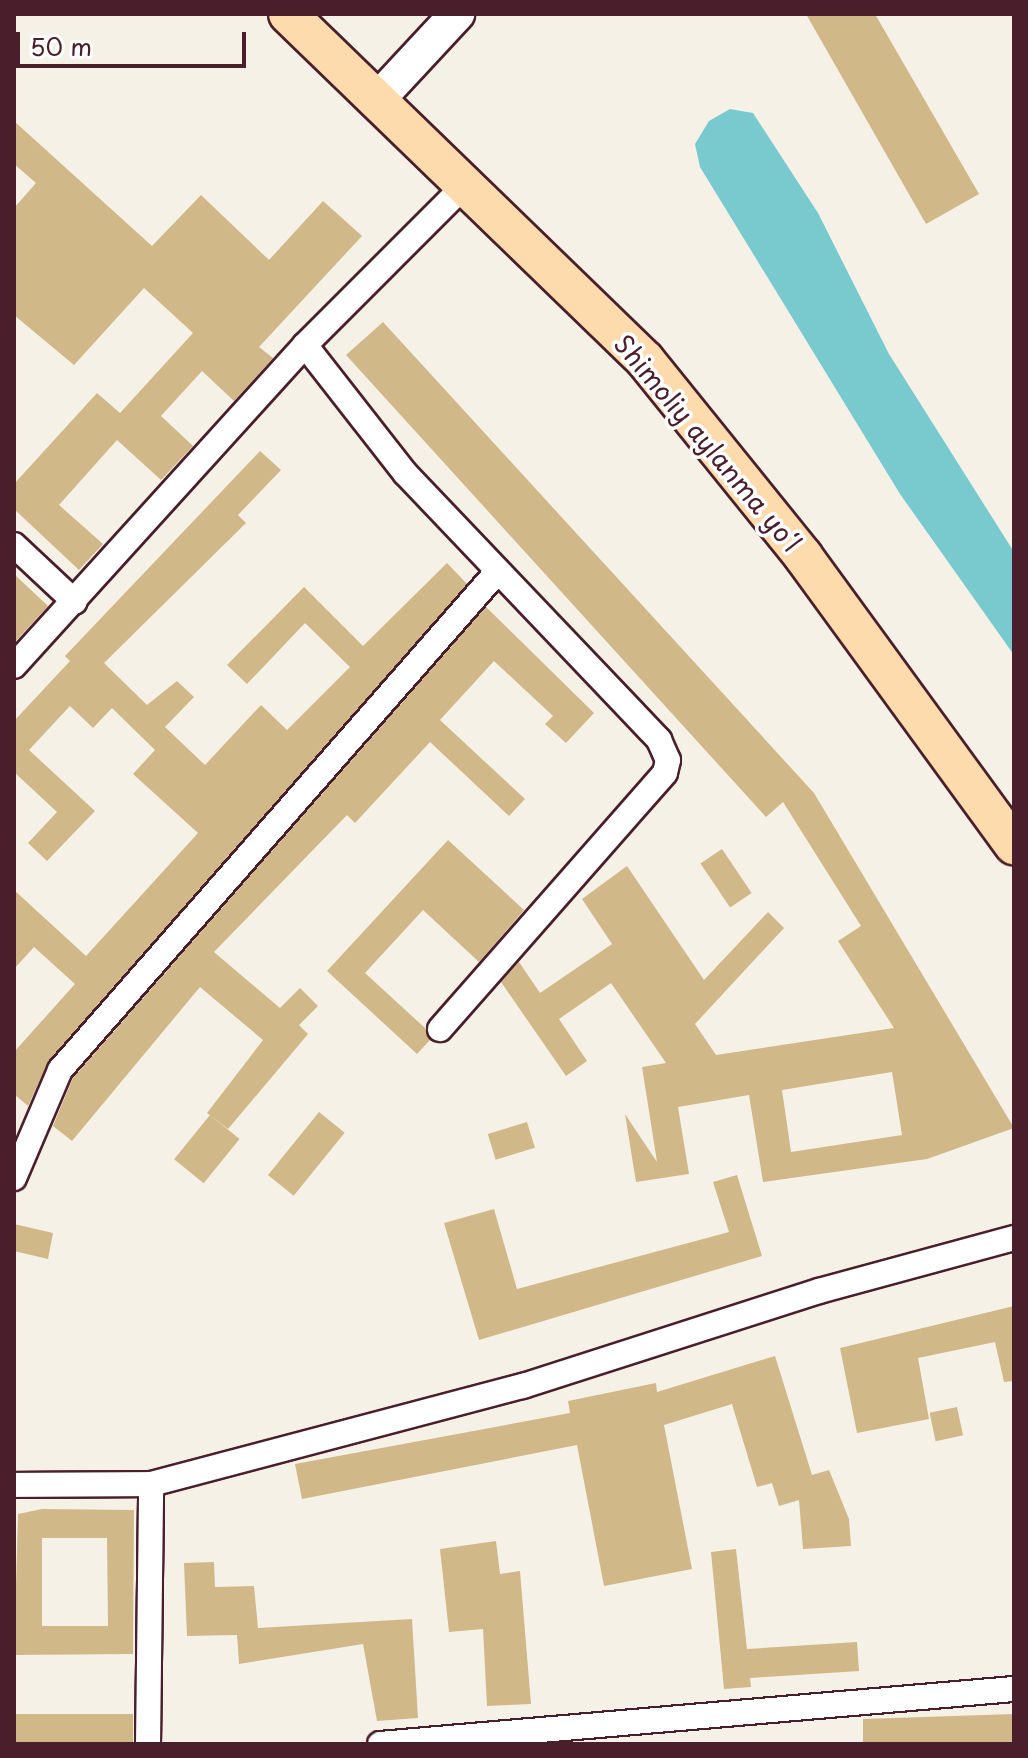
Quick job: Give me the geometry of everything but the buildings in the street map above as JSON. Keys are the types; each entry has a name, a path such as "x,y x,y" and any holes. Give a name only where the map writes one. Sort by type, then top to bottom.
{"main road":[{"name":"Shimoliy aylanma yoʻl","path":"288,14 379,98 645,360 803,556 1014,845"},
{"path":"379,98 457,14"}],"street":[{"path":"14,666 305,345 466,184"},
{"path":"305,345 405,473 659,740 668,760 665,773 440,1029"},
{"path":"14,545 75,602"},
{"path":"14,1178 60,1070 497,572"},
{"path":"14,1485 151,1484 523,1386 819,1291 1014,1238"},
{"path":"148,1744 151,1484"},
{"path":"380,1744 1014,1689"}],"water":[{"path":"730,109 753,113 818,213 889,354 1014,552 1014,655 900,494 700,167 695,144 709,121"}]}
